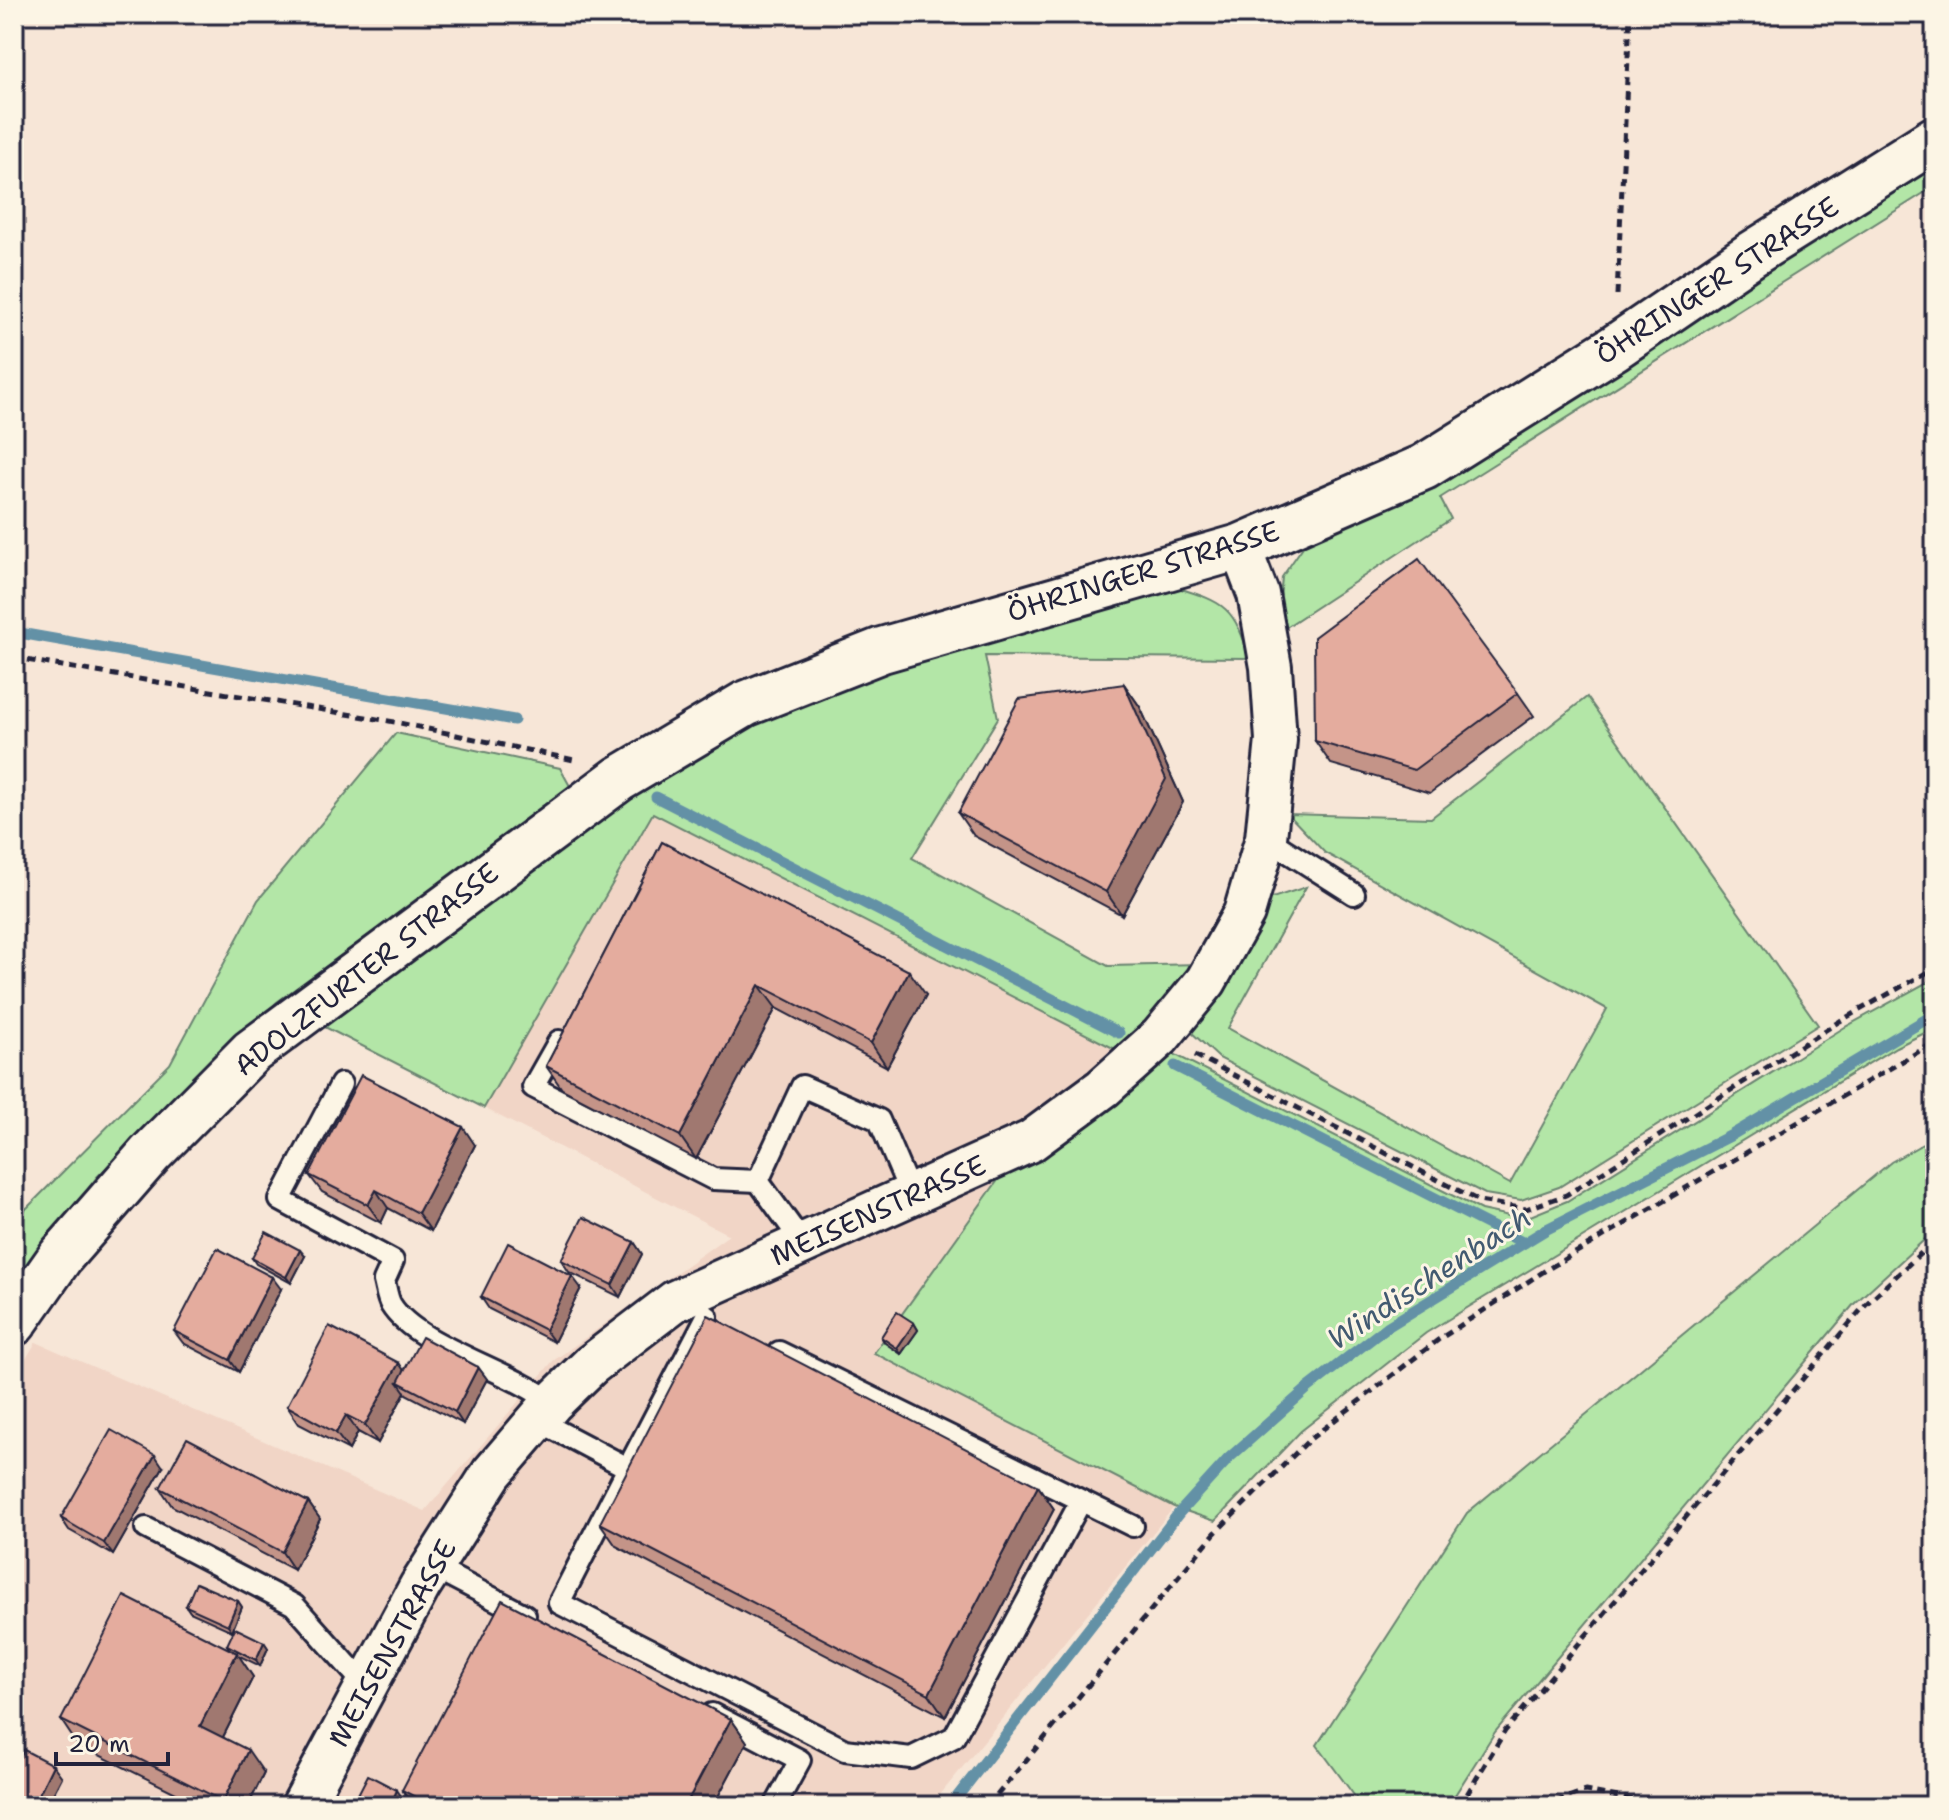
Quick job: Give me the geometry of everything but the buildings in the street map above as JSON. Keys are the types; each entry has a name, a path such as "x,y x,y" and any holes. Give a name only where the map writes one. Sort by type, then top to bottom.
{"main road":[{"name":"ÖHRINGER STRASSE","path":"638,769 745,704 882,650 1240,547 1424,467 1614,348 1752,254 1935,139"},
{"name":"ADOLZFURTER STRASSE","path":"14,1323 61,1256 140,1165 251,1052 638,769"}],"street":[{"name":"MEISENSTRASSE","path":"302,1806 433,1567 492,1473 591,1365 701,1313 803,1243 1031,1141 1103,1088 1160,1037 1206,981 1244,913 1266,838 1276,740 1271,667 1258,594 1240,547"}],"lane":[{"path":"1266,838 1354,894"},
{"path":"573,1017 533,1087 713,1179 758,1181"},
{"path":"341,1084 280,1200 393,1261 384,1281 391,1305 417,1331 530,1385 545,1412 628,1468"},
{"path":"758,1181 802,1086 879,1120 911,1195"},
{"path":"758,1181 803,1243"},
{"path":"701,1313 628,1468 559,1603 845,1750 911,1758 954,1737 1081,1501"},
{"path":"762,1344 1133,1526"},
{"path":"146,1528 294,1605 366,1686"},
{"path":"433,1567 545,1626"},
{"path":"701,1708 800,1760 775,1806"}],"path":[{"path":"1614,348 1630,14"},
{"path":"14,658 411,725 638,769"},
{"path":"1160,1037 1479,1201 1526,1209 1566,1195 1840,1021 1935,968"},
{"path":"988,1806 1070,1703 1215,1533 1309,1440 1438,1340 1546,1270 1935,1042"},
{"path":"1460,1806 1516,1719 1866,1304 1935,1240"},
{"path":"1543,1806 1585,1791 1669,1806"}],"shaded area":[{"path":"653,813 1115,1049 1151,1071 1080,1130 1001,1176 875,1352 1174,1507 931,1806 14,1806 14,1379 36,1342 425,1511 553,1361 729,1235 484,1108"}],"green space":[{"path":"1935,158 1935,186 1440,498 1451,519 1277,633 1282,577 1309,538"},
{"path":"1175,587 1226,609 1233,617 1250,658 985,656 998,718 912,858 1108,966 1200,964 1141,1030 1115,1049 653,813 484,1108 315,1022 640,781 777,709 911,658"},
{"path":"1587,697 1818,1025 1559,1187 1521,1200 1485,1194 1219,1058 1190,1031 1266,900 1306,887 1228,1028 1510,1184 1607,1009 1325,853 1288,814 1431,818"},
{"path":"396,733 560,768 571,788 277,1002 97,1177 14,1290 14,1221 170,1064 258,900"},
{"path":"1935,978 1935,1028 1896,1047 1426,1333 1301,1431 1215,1521 1174,1507 874,1353 1001,1176 1080,1130 1151,1072 1168,1051 1481,1210 1523,1219 1567,1201 1845,1027"},
{"path":"1935,1137 1935,1230 1854,1304 1495,1732 1448,1806 1367,1806 1359,1802 1317,1745 1467,1513 1891,1162"}],"waterway":[{"path":"14,632 514,720"},
{"path":"656,797 1119,1033"},
{"name":"Windischenbach","path":"950,1806 1179,1513 1229,1458 1308,1388 1387,1327 1547,1229 1730,1136 1935,1014"},
{"path":"1175,1066 1524,1243"}]}
